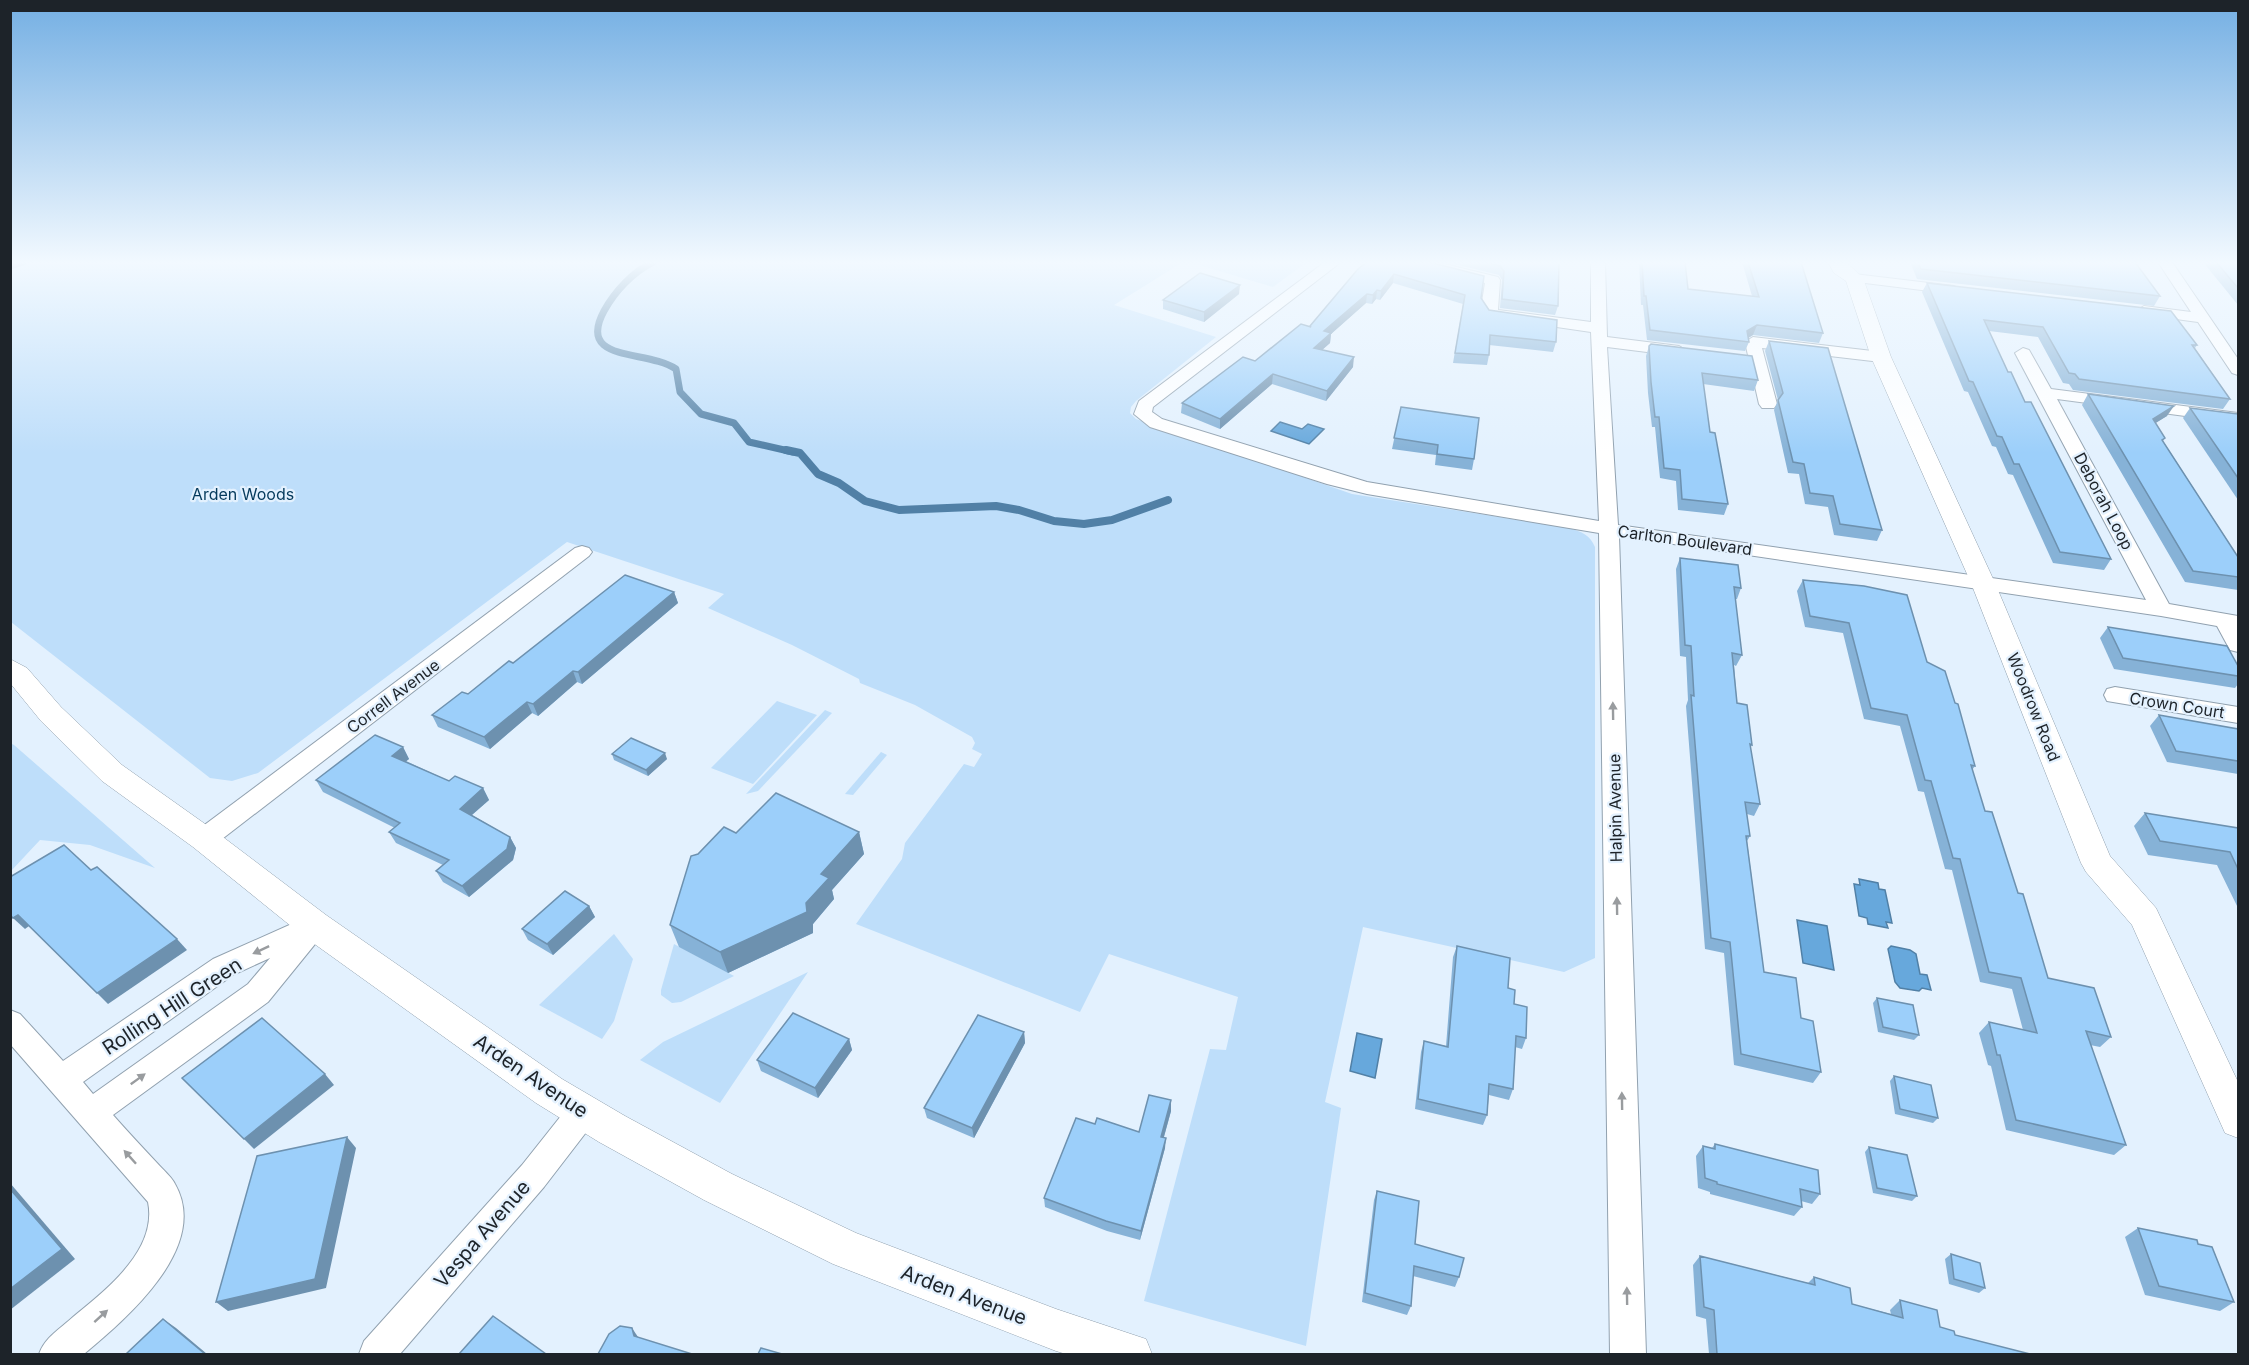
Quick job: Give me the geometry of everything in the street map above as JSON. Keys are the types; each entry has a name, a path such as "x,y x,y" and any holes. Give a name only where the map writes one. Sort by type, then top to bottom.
{"street":[{"name":"Carlton Boulevard","path":"1250,326 1145,405 1143,414 1156,423 1334,480 1609,529 2161,609 2232,622"},
{"path":"1552,326 1691,352"},
{"name":"Halpin Avenue","path":"1599,326 1609,529 1628,1354"},
{"name":"Woodrow Road","path":"1870,326 1881,357 1983,583 2097,863 2145,917 2238,1120"},
{"path":"2207,326 2238,370"},
{"path":"1768,404 1753,342 1881,357"},
{"name":"Deborah Loop","path":"2023,353 2161,609"},
{"path":"1736,358 1758,360"},
{"path":"2046,393 2238,418"},
{"name":"Correll Avenue","path":"204,839 582,552"},
{"path":"2232,622 2238,645"},
{"name":"Arden Avenue","path":"10,668 18,674 51,714 111,773 204,839 314,925 549,1091 583,1112 718,1187 847,1250 1056,1330 1131,1354"},
{"name":"Crown Court","path":"2115,695 2238,715"},
{"name":"Rolling Hill Green","path":"61,1080 223,967 314,925"},
{"name":"Rolling Hill Green","path":"91,1113 258,993 314,925"},
{"path":"10,1023 163,1194 167,1217 159,1248 135,1283 57,1354"},
{"name":"Vespa Avenue","path":"377,1354 533,1176 583,1112"}],"green space":[{"name":"Arden Woods","path":"10,326 1180,326 1216,337 1136,401 1130,413 1136,419 1352,494 1569,528 1585,534 1593,543 1595,547 1595,958 1564,972 1363,927 1325,1102 1341,1108 1306,1346 1144,1301 1210,1049 1226,1050 1238,997 1109,954 1080,1012 856,924 902,859 905,843 964,764 974,767 982,754 972,749 975,743 972,737 915,705 860,683 859,679 792,645 708,608 724,594 567,542 258,773 232,781 210,778 11,622"},
{"path":"777,701 817,715 753,784 711,768"},
{"path":"825,710 832,713 758,791 746,794"},
{"path":"10,743 155,868 90,845 40,840 11,871"},
{"path":"881,752 887,755 853,795 845,794"},
{"path":"614,934 633,959 614,1021 602,1039 539,1005"},
{"path":"674,944 734,976 681,1002 672,1003 661,995 661,990"},
{"path":"808,972 720,1103 640,1060 663,1042"}],"water":[{"path":"1280,422 1302,429 1308,424 1324,429 1309,444 1271,431"},
{"path":"1859,879 1878,883 1879,889 1885,890 1892,923 1886,922 1888,928 1868,924 1867,918 1859,916 1854,884 1860,885"},
{"path":"1797,920 1827,926 1834,970 1803,963"},
{"path":"1891,946 1910,950 1916,954 1920,974 1927,975 1931,990 1900,988 1895,982 1888,949"},
{"path":"1357,1033 1382,1039 1375,1078 1350,1071"}],"building":[{"path":"1299,326 1330,326 1324,331 1331,333 1314,348 1354,357 1327,391 1273,374 1220,419 1182,403 1243,357 1255,361"},
{"path":"1460,326 1557,326 1556,342 1490,335 1489,355 1455,353"},
{"path":"1649,326 1756,326 1747,331 1749,342 1650,330"},
{"path":"1763,326 1821,326 1823,333"},
{"path":"1945,326 1987,326 2025,402 2031,402 2111,559 2060,552 2019,464 2014,464 2002,437 1997,436 1973,382 1969,381"},
{"path":"2032,326 2182,326 2197,345 2192,345 2230,399 2079,379 2075,374 2069,373 2043,327"},
{"path":"1769,341 1828,348 1882,530 1840,524 1833,496 1810,493 1804,464 1793,462 1778,400 1783,393"},
{"path":"1651,344 1752,356 1758,380 1702,373 1710,432 1715,433 1728,504 1682,499 1680,470 1664,468 1659,417 1655,417 1651,382 1649,346"},
{"path":"2088,394 2174,406 2153,419 2165,438 2162,440 2238,557 2238,577 2193,571"},
{"path":"1401,407 1479,418 1474,459 1437,454 1438,445 1394,438"},
{"path":"2190,408 2238,414 2238,478"},
{"path":"1680,558 1738,565 1741,588 1734,587 1742,655 1732,653 1737,703 1747,705 1752,745 1750,744 1760,804 1745,802 1750,836 1746,836 1764,972 1796,978 1801,1018 1813,1021 1821,1072 1741,1054 1730,942 1711,938 1691,695 1694,696 1691,646 1685,645"},
{"path":"625,575 674,592 578,672 573,671 533,704 527,702 484,737 432,715 462,692 468,694 509,661 513,663"},
{"path":"1803,580 1864,586 1907,595 1927,662 1945,671 1955,703 1958,704 1975,766 1971,765 1985,811 1992,812 2018,893 2023,894 2048,978 2094,988 2111,1037 2086,1031 2126,1145 2016,1120 2000,1055 1997,1055 1989,1022 2037,1033 2021,978 1989,972 1960,859 1953,858 1931,781 1925,780 1907,715 1871,708 1849,623 1810,616"},
{"path":"2108,627 2227,646 2238,666 2238,676 2123,658"},
{"path":"2159,715 2238,729 2238,761 2176,751"},
{"path":"375,735 403,747 392,756 449,781 455,776 483,788 460,809 510,837 507,849 462,886 436,871 449,860 389,832 400,823 316,780"},
{"path":"631,738 665,753 646,770 612,754"},
{"path":"776,793 859,832 821,874 829,878 806,903 807,912 720,952 670,925 691,856 698,854 724,827 736,833"},
{"path":"2145,813 2238,828 2238,869 2230,852 2160,841"},
{"path":"64,845 91,870 97,867 177,939 97,993 18,915 13,918 10,915 10,877"},
{"path":"565,891 589,906 547,944 522,929"},
{"path":"1457,946 1510,958 1508,988 1515,990 1514,1004 1527,1007 1526,1038 1516,1036 1513,1089 1489,1084 1487,1115 1418,1099 1424,1041 1448,1047"},
{"path":"1877,998 1913,1005 1919,1035 1883,1027"},
{"path":"793,1013 849,1039 815,1088 757,1060"},
{"path":"978,1015 1024,1032 972,1128 924,1108"},
{"path":"262,1018 325,1074 244,1139 182,1078"},
{"path":"1894,1076 1931,1085 1938,1118 1900,1109"},
{"path":"1149,1095 1171,1100 1161,1137 1166,1138 1141,1231 1106,1221 1044,1198 1076,1118 1095,1124 1097,1118 1139,1132"},
{"path":"347,1137 315,1279 216,1302 257,1156"},
{"path":"1715,1144 1818,1170 1820,1194 1800,1189 1802,1207 1717,1184 1705,1178 1703,1146 1715,1149"},
{"path":"1869,1147 1907,1155 1917,1196 1877,1188"},
{"path":"10,1189 62,1249 10,1289"},
{"path":"1377,1191 1419,1201 1415,1244 1464,1258 1459,1277 1414,1266 1411,1306 1365,1293"},
{"path":"2138,1228 2197,1240 2198,1244 2212,1247 2234,1302 2159,1286"},
{"path":"1951,1254 1980,1263 1985,1288 1954,1279"},
{"path":"1700,1256 1815,1285 1814,1277 1850,1288 1852,1304 1903,1318 1900,1300 1937,1310 1940,1327 1954,1331 1955,1335 2030,1354 1717,1354 1714,1310 1704,1307"},
{"path":"493,1316 546,1354 459,1354"},
{"path":"163,1319 205,1354 126,1354"},
{"path":"620,1326 632,1328 634,1336 692,1354 598,1354 609,1334"},
{"path":"761,1348 782,1354 758,1354"}],"waterway":[{"path":"599,326 599,339 607,347 676,369 680,392 701,414 734,423 749,442 793,452"},
{"path":"786,450 800,453 818,474 839,483 865,501 899,510 996,506 1019,510 1054,521 1084,524 1112,520 1168,500"}]}
